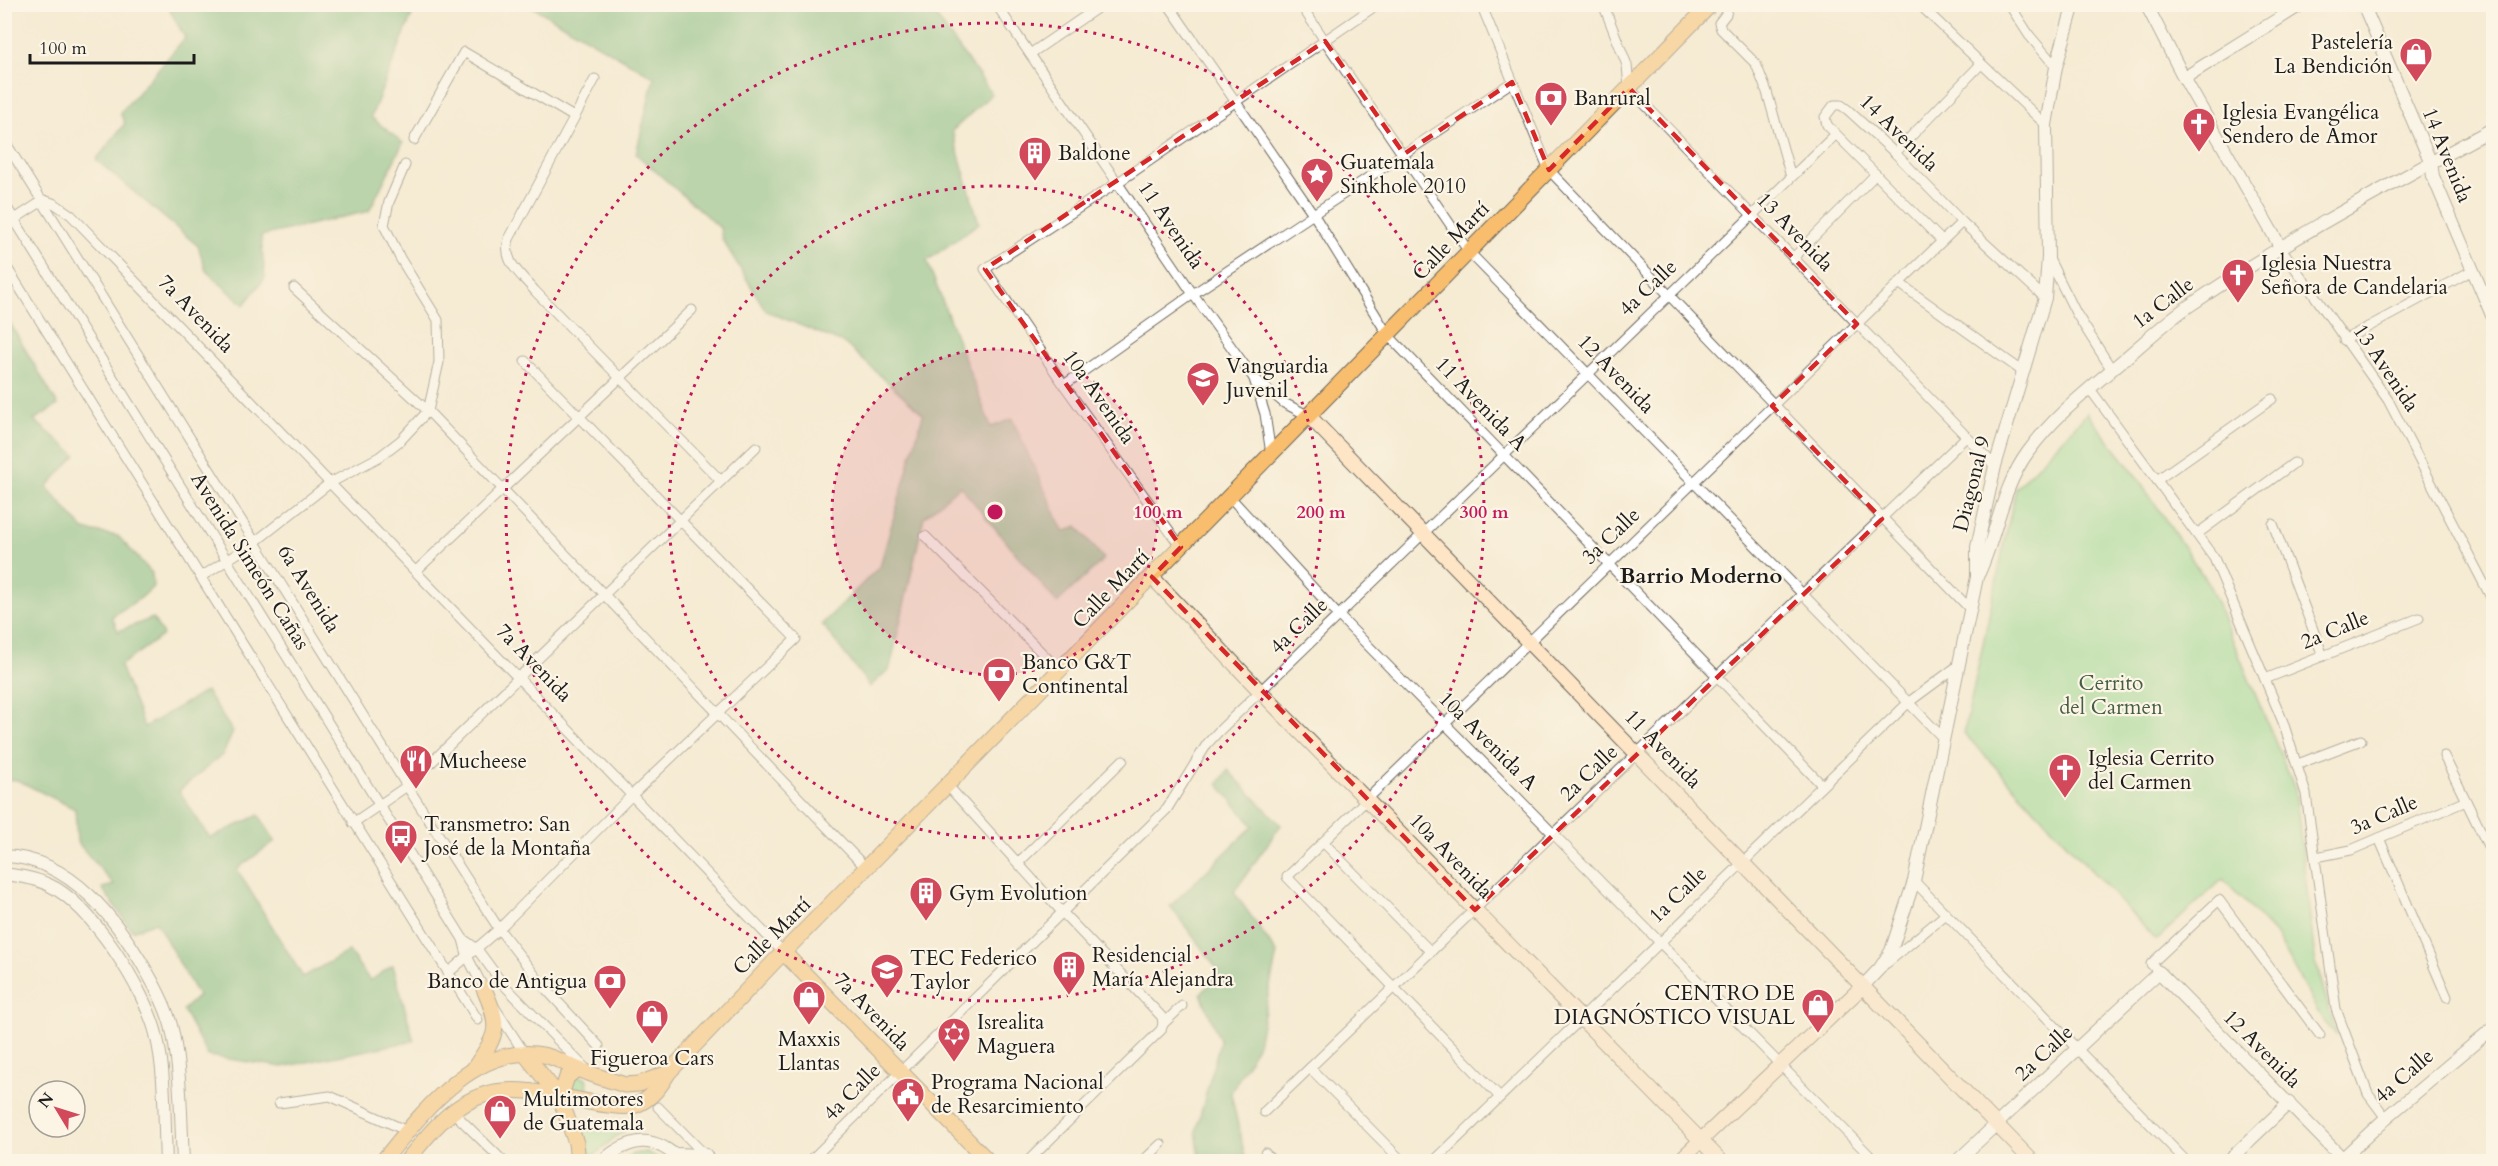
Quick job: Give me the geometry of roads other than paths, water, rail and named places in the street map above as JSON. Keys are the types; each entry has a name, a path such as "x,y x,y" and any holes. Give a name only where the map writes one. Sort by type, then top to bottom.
{"main road":[{"name":"Calle Martí","path":"406,1161 452,1111 476,1098 510,1090 582,1102 631,1106 659,1089 668,1073 784,952 1711,4"},
{"name":"11 Avenida","path":"1309,416 2033,1161"},
{"name":"10a Avenida","path":"1152,577 1366,800 1722,1161"},
{"name":"7a Avenida","path":"784,952 989,1161"},
{"path":"1678,1161 1863,986"},
{"path":"471,1072 495,1035 496,1020 484,989"},
{"name":"Calle Martí","path":"525,1054 548,1056 592,1075 625,1085 639,1084 668,1073"},
{"path":"382,1161 433,1102 471,1072 502,1058 525,1054 562,1099 576,1143 578,1161"},
{"path":"562,1099 567,1077 577,1069"},
{"path":"582,1102 591,1098 596,1090 596,1082 592,1075"}],"street":[{"name":"11 Avenida","path":"996,4 1193,294 1253,377 1284,403 1309,416"},
{"path":"1030,54 1102,4"},
{"name":"11 Avenida A","path":"1168,4 1314,215 1388,335 1822,785"},
{"name":"12 Avenida","path":"1300,4 1469,252 1944,738"},
{"path":"1117,183 1378,4"},
{"path":"1481,4 1549,170 1970,609"},
{"path":"1603,4 1627,65 1629,88"},
{"path":"1726,4 1728,7 1719,23 1720,28 1756,64 1767,92 1791,177"},
{"path":"1919,4 2046,125"},
{"path":"2009,4 2029,35 2056,67"},
{"name":"Diagonal 9","path":"1880,968 1891,951 1898,933 1914,880 1977,577 1977,547 1995,466 2045,297 2048,257 2046,125 2056,67 2074,4"},
{"name":"13 Avenida","path":"2146,4 2184,78 2280,248 2388,400 2490,586 2493,603"},
{"path":"2184,78 2302,4"},
{"name":"14 Avenida","path":"2363,4 2431,163 2433,176 2493,320"},
{"path":"414,140 464,52 574,117"},
{"path":"1894,153 1981,64"},
{"path":"595,79 505,250 508,259 536,291 721,481"},
{"path":"1064,385 1193,294 1512,82"},
{"name":"13 Avenida","path":"1629,88 1995,466"},
{"name":"14 Avenida","path":"1835,135 1824,120 1834,105 1841,105 1894,153 1962,222 2045,297"},
{"name":"1a Calle","path":"1977,577 1991,547 2013,478 2026,453 2044,432 2090,389 2187,308 2347,208 2493,128"},
{"path":"1835,135 1942,241"},
{"name":"4a Calle","path":"809,1161 1167,809 1207,744 1260,691 1835,135"},
{"name":"6a Avenida","path":"4,140 44,200 407,786 499,929 544,987 599,1046"},
{"path":"201,577 255,542 330,483 380,457 401,440 428,411 439,362 438,320 400,258 384,225 389,202 405,165"},
{"path":"1793,258 1876,174"},
{"name":"10a Avenida","path":"1117,183 985,269 1064,385 1181,547"},
{"path":"4,226 44,200"},
{"name":"7a Avenida","path":"44,200 56,204 71,215 784,952"},
{"name":"Avenida Simeón Cañas","path":"4,203 381,804 463,939 468,958 484,989 525,1054"},
{"name":"3a Calle","path":"1393,988 1287,877 1962,222"},
{"path":"2048,257 2076,313 2112,370"},
{"path":"4,263 477,1018 491,1005"},
{"path":"2344,340 2473,270"},
{"path":"1899,283 2022,371"},
{"path":"294,288 428,411 867,869"},
{"path":"416,571 692,310"},
{"path":"448,973 499,929 632,795 719,715 796,639 525,361"},
{"name":"11 Avenida","path":"1253,377 1265,414 1271,454"},
{"path":"2090,389 2214,558 2265,678 2298,764 2306,794 2336,1009 2368,1094 2386,1118"},
{"path":"2157,480 2272,399"},
{"name":"2a Calle","path":"1264,1112 1966,437"},
{"path":"353,823 407,786 756,447"},
{"path":"2197,534 2294,463"},
{"name":"10a Avenida A","path":"1230,496 1338,615 1876,1161"},
{"path":"2273,524 2323,656"},
{"path":"925,536 1060,671"},
{"name":"2a Calle","path":"2265,678 2419,618"},
{"name":"1a Calle","path":"1433,1161 1909,702 1959,665"},
{"path":"2298,764 2361,740"},
{"path":"2444,756 2493,858"},
{"path":"1018,863 1123,760"},
{"path":"948,786 1062,912 1162,1017 1161,1030 1027,1161"},
{"name":"3a Calle","path":"2316,856 2351,850 2466,801"},
{"path":"2379,838 2447,997"},
{"path":"1323,842 1431,952"},
{"path":"4,856 36,864 59,873 75,883 113,919 131,944 153,983 173,1034 183,1161"},
{"path":"4,873 50,885 99,928 148,1010 156,1035 161,1076 166,1161"},
{"path":"1914,880 2187,1161"},
{"path":"65,896 75,883"},
{"name":"2a Calle","path":"1956,1161 2076,1049 2219,900 2320,1035"},
{"path":"1863,986 1880,968 1946,914"},
{"name":"Avenida Simeón Cañas","path":"463,939 477,950 502,983 592,1075"},
{"name":"12 Avenida","path":"2155,968 2345,1160"},
{"path":"1393,988 1500,1097"},
{"path":"1163,1023 1182,1006"},
{"name":"4a Calle","path":"2345,1160 2386,1118 2493,1027"},
{"path":"156,1035 173,1034"},
{"path":"1310,1068 1403,1161"},
{"path":"279,1103 330,1096 407,1131"},
{"path":"2227,1161 2289,1104"},
{"path":"658,1107 709,1158"},
{"path":"452,1111 504,1161"},
{"path":"601,1161 621,1148 642,1141 654,1142 678,1158 709,1158"},
{"path":"1142,1161 1161,1144"},
{"path":"1265,1153 1273,1161"}],"place":[{"name":"Pastelería La Bendición","path":"2416,83"},
{"name":"Banrural","path":"1551,127"},
{"name":"Iglesia Evangélica Sendero de Amor","path":"2199,153"},
{"name":"Baldone","path":"1035,182"},
{"name":"Guatemala Sinkhole 2010","path":"1317,203"},
{"name":"Iglesia Nuestra Señora de Candelaria","path":"2238,304"},
{"name":"Vanguardia Juvenil","path":"1203,407"},
{"name":"Banco G&T Continental","path":"999,703"},
{"name":"Mucheese","path":"416,790"},
{"name":"Iglesia Cerrito del Carmen","path":"2065,799"},
{"name":"Transmetro: San José de la Montaña","path":"401,865"},
{"name":"Gym Evolution","path":"926,922"},
{"name":"Residencial María Alejandra","path":"1069,996"},
{"name":"TEC Federico Taylor","path":"887,999"},
{"name":"Banco de Antigua","path":"610,1010"},
{"name":"Maxxis Llantas","path":"809,1026"},
{"name":"CENTRO DE DIAGNÓSTICO VISUAL","path":"1818,1034"},
{"name":"Figueroa Cars","path":"652,1045"},
{"name":"Isrealita Maguera","path":"954,1063"},
{"name":"Programa Nacional de Resarcimiento","path":"908,1123"},
{"name":"Multimotores de Guatemala","path":"500,1140"}],"district":[{"name":"Barrio Moderno","path":"1701,576"}],"park label":[{"name":"Cerrito del Carmen","path":"2111,695"}]}
